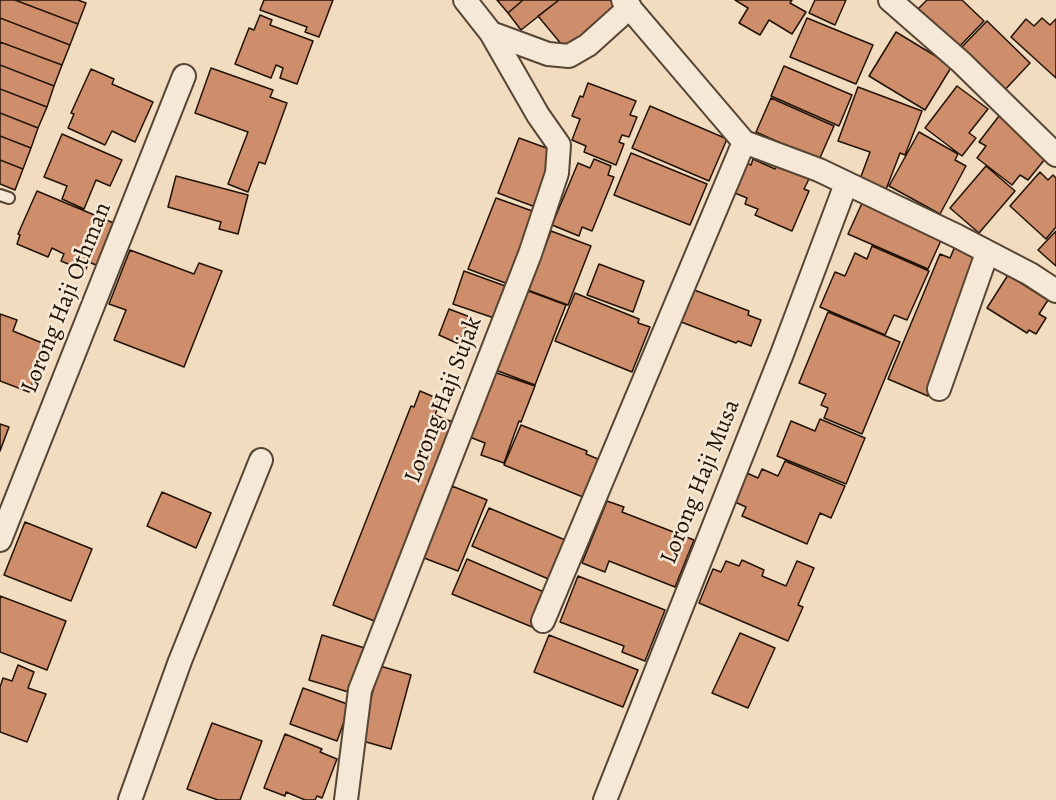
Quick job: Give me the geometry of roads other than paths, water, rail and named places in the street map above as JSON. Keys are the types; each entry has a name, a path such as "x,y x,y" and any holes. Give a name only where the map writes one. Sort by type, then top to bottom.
{"street":[{"name":"Lorong Haji Sujak","path":"346,800 360,690 530,254 557,173 558,145 491,33 465,0"},
{"path":"890,0 961,62 1056,155"},
{"path":"491,33 548,54 569,56 588,45 627,4 744,142 819,170 957,236 1030,274 1056,291"},
{"name":"Lorong Haji Othman","path":"0,540 184,76"},
{"path":"543,621 744,142"},
{"name":"Lorong Haji Musa","path":"605,800 782,354 846,184"},
{"path":"939,389 987,253"},
{"path":"130,800 180,661 261,460"}]}
